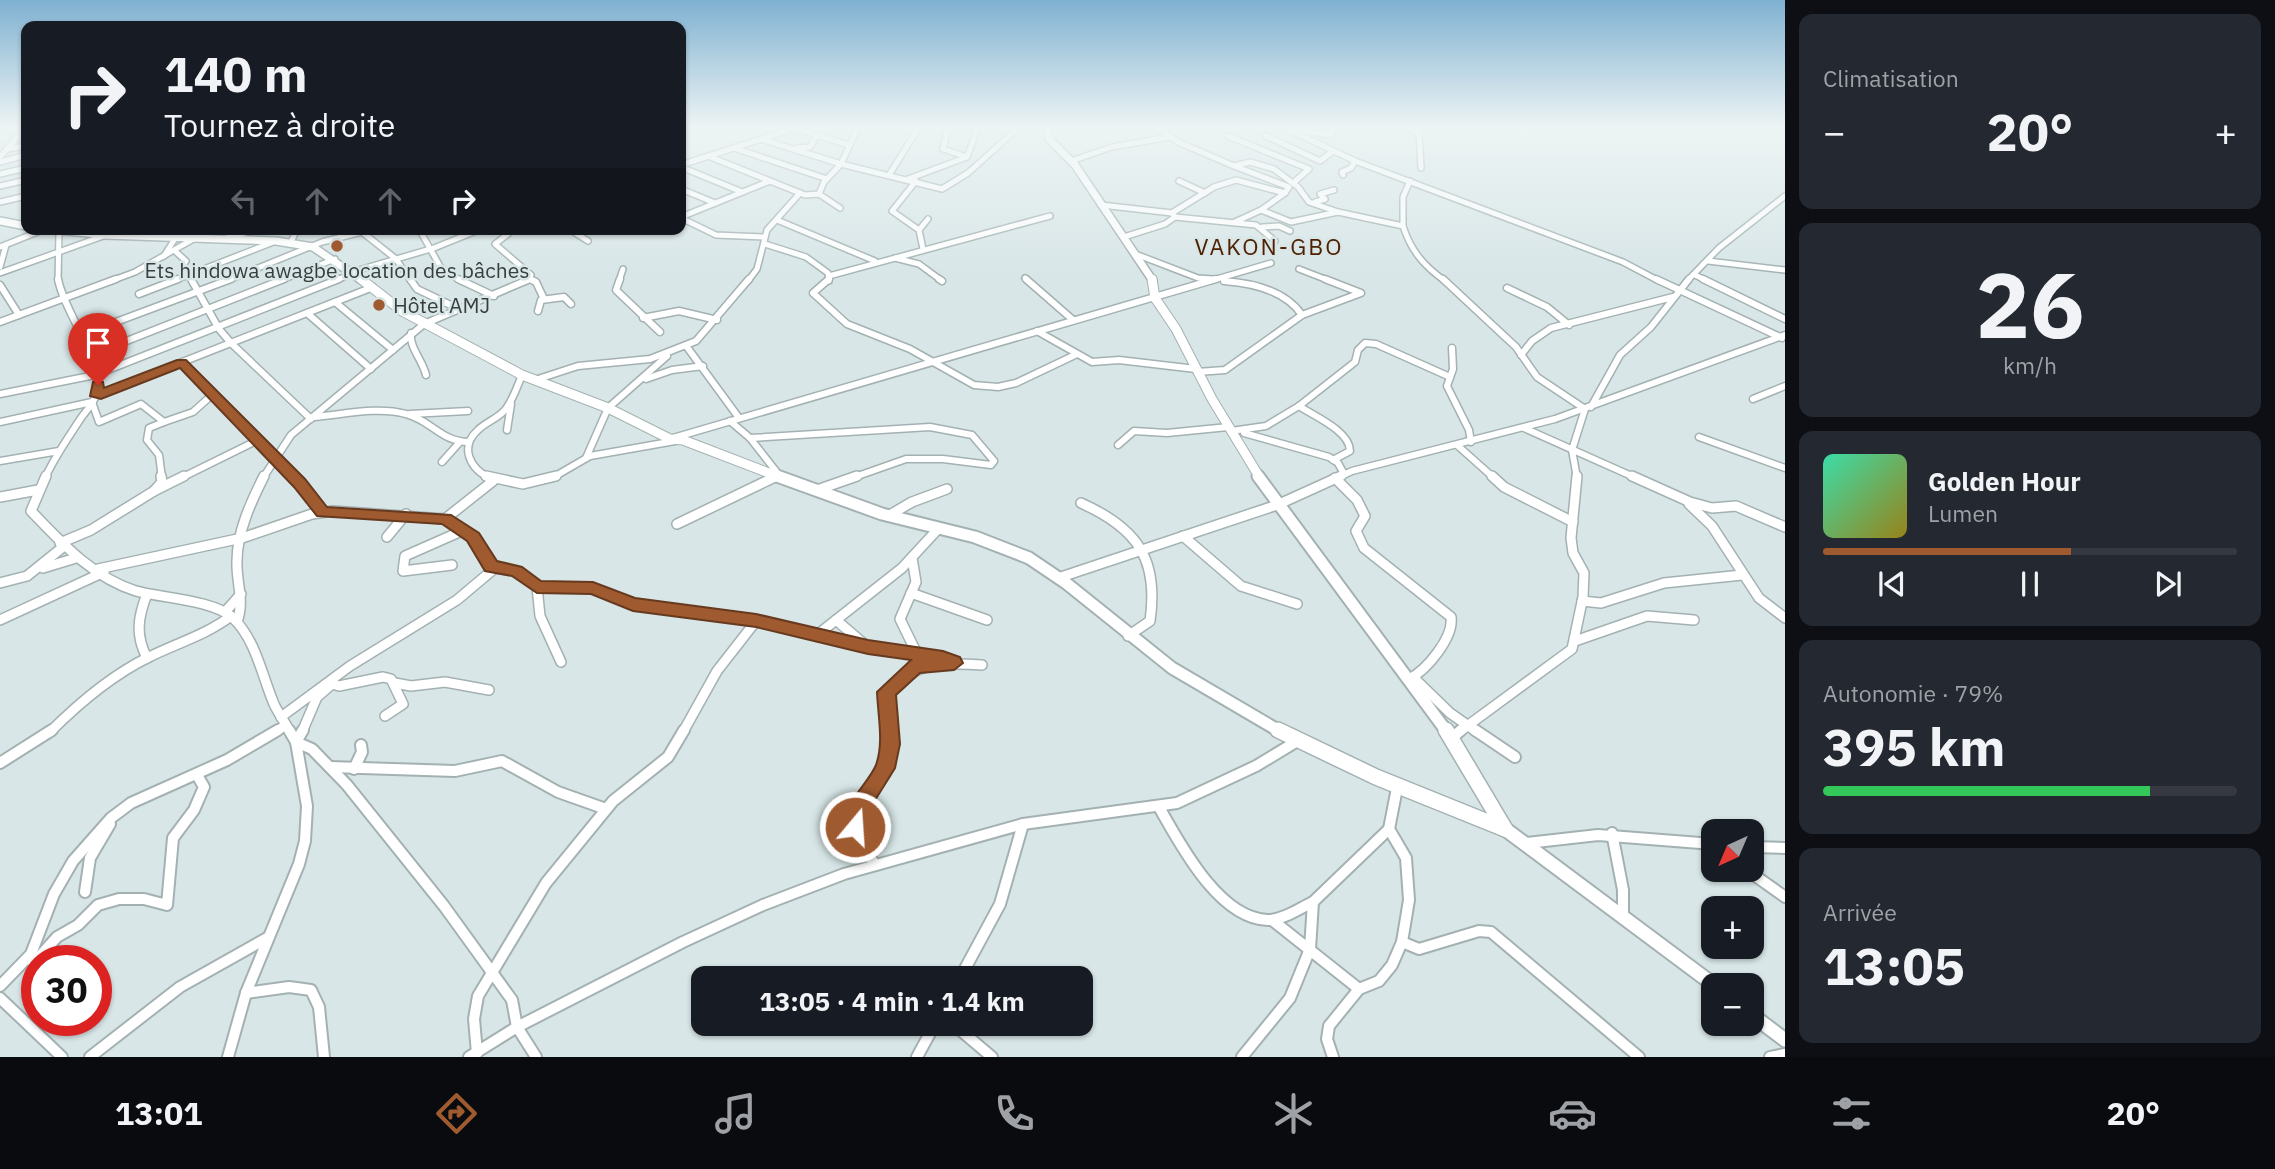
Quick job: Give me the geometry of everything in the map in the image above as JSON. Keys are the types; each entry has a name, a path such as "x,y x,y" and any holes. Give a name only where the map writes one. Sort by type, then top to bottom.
{"main road":[{"path":"1081,176 1138,254 1155,285 1155,298 1170,316 1196,370 1277,505 1412,678 1452,738 1505,829"},
{"path":"0,221 21,225"},
{"path":"106,235 162,235"},
{"path":"191,235 291,242 313,247 353,272 402,312 522,375 608,408 670,439 683,440 888,516 1011,550 1058,578 1128,636 1209,691 1299,740 1397,788 1505,829"}],"street":[{"path":"705,176 742,192"},
{"path":"758,176 800,193 819,194 840,208"},
{"path":"819,176 827,179"},
{"path":"819,194 829,176"},
{"path":"895,176 942,189 963,176"},
{"path":"907,179 914,176"},
{"path":"1235,222 1261,210 1288,186 1262,176"},
{"path":"1283,176 1293,183 1309,202 1338,212 1403,226"},
{"path":"1293,183 1301,176"},
{"path":"1397,176 1574,241 1783,337"},
{"path":"1124,237 1165,224 1173,215 1205,193 1236,180 1284,192"},
{"path":"0,186 21,181"},
{"path":"686,215 770,181"},
{"path":"916,181 892,211 919,230"},
{"path":"1180,181 1205,193"},
{"path":"1410,181 1403,197 1403,226 1409,245 1426,267 1448,283 1521,355 1537,377 1588,408"},
{"path":"1309,202 1323,201 1320,194 1334,190"},
{"path":"686,191 715,203"},
{"path":"535,380 578,366 635,363 687,347 717,320 757,270 767,230 800,193"},
{"path":"1452,738 1476,716 1564,655 1575,641 1584,573 1573,553 1577,474 1572,450 1588,408 1602,392 1620,355 1651,327 1678,290 1724,244 1785,196"},
{"path":"0,202 21,197"},
{"path":"1101,205 1262,227 1279,226 1290,231"},
{"path":"1261,210 1298,222 1338,212"},
{"path":"829,276 885,258 1050,216"},
{"path":"921,265 919,230 928,219"},
{"path":"686,220 716,235 765,241 806,257 829,276"},
{"path":"777,220 875,261"},
{"path":"1262,227 1275,241"},
{"path":"0,267 3,246 36,235"},
{"path":"52,235 63,299 91,355 95,375 94,399 99,422 141,404 164,422"},
{"path":"0,272 106,235"},
{"path":"159,261 177,235"},
{"path":"225,238 237,235"},
{"path":"291,242 294,235"},
{"path":"81,335 199,292 327,240 347,235"},
{"path":"368,235 398,259 417,289 459,309"},
{"path":"424,235 434,248 437,262 444,269 494,296"},
{"path":"0,394 95,375 219,329 353,272 434,248 462,235"},
{"path":"506,235 495,244 531,275 530,279"},
{"path":"578,235 588,241"},
{"path":"0,322 159,261 197,237"},
{"path":"139,294 276,241"},
{"path":"175,251 186,261 183,265 219,329 311,418 468,411"},
{"path":"1138,254 1198,278 1242,284 1289,301 1302,315"},
{"path":"885,258 907,259 921,265 942,281"},
{"path":"91,355 335,259"},
{"path":"1708,261 1785,270"},
{"path":"670,439 1073,320 1218,281 1271,263"},
{"path":"623,269 616,290 660,332"},
{"path":"1037,331 1075,355 1092,362 1119,360 1196,370 1225,370 1302,315 1361,293 1299,269"},
{"path":"1695,275 1785,319"},
{"path":"829,276 829,281 813,293 839,318 910,348 967,383 990,388 1034,376 1075,355"},
{"path":"1026,278 1073,320"},
{"path":"0,763 45,736 85,698 147,658 211,631 231,617 245,603 240,594 237,571 242,538 274,456 311,418 424,324 530,279"},
{"path":"530,279 536,282 544,299"},
{"path":"0,285 19,315"},
{"path":"0,422 94,399 373,287"},
{"path":"1507,288 1547,307 1569,325"},
{"path":"538,311 541,299 564,297 571,304"},
{"path":"1521,355 1540,335 1551,328 1673,297"},
{"path":"335,302 393,350"},
{"path":"643,318 679,311 717,320"},
{"path":"307,313 371,369"},
{"path":"411,333 410,339 424,364 426,375"},
{"path":"1058,578 1277,505 1340,476 1524,429 1783,337"},
{"path":"1118,445 1135,431 1167,433 1266,426 1298,406 1355,362 1360,346 1369,342 1450,377"},
{"path":"687,347 739,418"},
{"path":"1452,348 1453,369 1447,386 1469,430 1471,442"},
{"path":"522,375 505,410 480,426 469,442 471,462 481,475 493,481 517,484 548,481 586,458 596,447 608,408 668,354"},
{"path":"182,362 274,456 322,512"},
{"path":"640,381 672,370 703,366"},
{"path":"1753,399 1785,386"},
{"path":"154,491 162,482 159,455 147,440 149,428 193,412 213,394"},
{"path":"508,430 512,394"},
{"path":"94,399 59,451 38,490 31,511 76,558 133,590 231,617 263,671 283,721 296,742 307,806 305,841 299,864 246,993 228,1057"},
{"path":"1233,430 1333,460 1350,451 1350,445 1343,435 1298,406"},
{"path":"407,414 430,428 440,439 469,442"},
{"path":"677,524 779,475 750,438 730,421"},
{"path":"750,438 930,427 972,435 994,461 991,465 943,459 906,459 817,490"},
{"path":"1524,429 1684,500 1712,508 1736,506 1785,527"},
{"path":"1699,437 1785,468"},
{"path":"41,569 62,545 154,491 258,440"},
{"path":"586,458 683,440"},
{"path":"442,462 459,443"},
{"path":"1457,444 1504,487 1573,522"},
{"path":"0,461 59,451"},
{"path":"1333,460 1365,516 1356,531 1364,548 1451,617 1452,625 1412,678 1467,726 1515,757"},
{"path":"445,519 493,481"},
{"path":"888,516 912,502 947,489"},
{"path":"0,497 38,490"},
{"path":"1684,500 1714,527 1742,575 1760,599 1785,618"},
{"path":"1082,503 1114,519 1135,535 1141,550 1154,595 1150,621 1128,636"},
{"path":"0,620 101,571 242,538 322,512 406,514 445,519 464,530 495,568 517,571 537,587 593,588 633,604 756,621 868,647 954,663"},
{"path":"387,537 406,514"},
{"path":"817,635 912,558 938,529"},
{"path":"452,565 403,570 405,556 464,530"},
{"path":"1183,536 1241,586 1297,604"},
{"path":"0,583 76,558"},
{"path":"912,558 916,582 900,619 917,654"},
{"path":"37,945 54,894 73,861 111,818 131,803 197,775 283,721 350,666 457,600 495,568"},
{"path":"1582,601 1601,603 1664,583 1742,575"},
{"path":"537,587 540,616 561,662"},
{"path":"911,593 987,620"},
{"path":"147,594 137,618 137,632 147,658"},
{"path":"231,617 240,594"},
{"path":"1575,641 1634,617 1651,614 1694,620"},
{"path":"836,620 868,647"},
{"path":"473,1055 478,996 549,878 606,809 668,757 717,670 756,621"},
{"path":"874,863 862,847 855,827 857,811 885,768 890,744 886,692 915,666 954,663 982,665"},
{"path":"296,742 316,695 332,684 339,686 383,677 404,688 440,682 473,690 489,690"},
{"path":"385,716 404,704 395,683"},
{"path":"473,1055 517,1027 717,926 874,863 1023,824 1159,807 1214,788 1299,740"},
{"path":"296,742 312,749 330,767 444,906 512,1000 517,1027 536,1057"},
{"path":"354,769 362,751 361,745"},
{"path":"330,767 455,771 502,761 512,764 558,792 606,809"},
{"path":"50,945 57,937 78,925 98,905 119,899 144,899 167,905 167,887 175,854 173,838 194,810 204,787 197,775"},
{"path":"1159,807 1196,870 1220,896 1258,920 1272,920 1313,902 1389,829 1397,788"},
{"path":"85,892 90,858 111,818"},
{"path":"966,966 1000,904 1023,824"},
{"path":"1333,1057 1327,1040 1329,1026 1359,989 1379,981 1392,965 1402,942 1409,900 1406,858 1389,829"},
{"path":"1505,829 1701,975"},
{"path":"1527,843 1560,836 1612,833 1701,843"},
{"path":"1612,833 1623,890 1623,915"},
{"path":"1764,848 1782,849"},
{"path":"1764,882 1785,897"},
{"path":"1242,1057 1290,998 1310,949 1313,902"},
{"path":"1272,920 1359,989"},
{"path":"1402,942 1425,948 1479,931 1491,932 1639,1057"},
{"path":"90,1057 180,988 267,938"},
{"path":"0,986 21,966"},
{"path":"246,993 289,987 312,990 319,1007 324,1057"},
{"path":"0,998 62,1057"},
{"path":"1764,1024 1785,1040"},
{"path":"917,1057 928,1036"},
{"path":"967,1036 992,1057"},
{"path":"1770,1057 1785,1054"}],"place":[{"name":"Ets hindowa awagbe location des bâches","path":"337,246"},
{"name":"Hôtel AMJ","path":"379,305"}],"district":[{"name":"VAKON-GBO","path":"1269,246"}],"route":[{"path":"98,385 96,396 182,362 300,483 322,512 389,513 445,519 473,537 491,566 513,569 537,587 593,588 633,604 756,621 868,647 943,658 954,663 915,666 894,682 886,692 890,744 885,768 857,811 855,827"}]}
